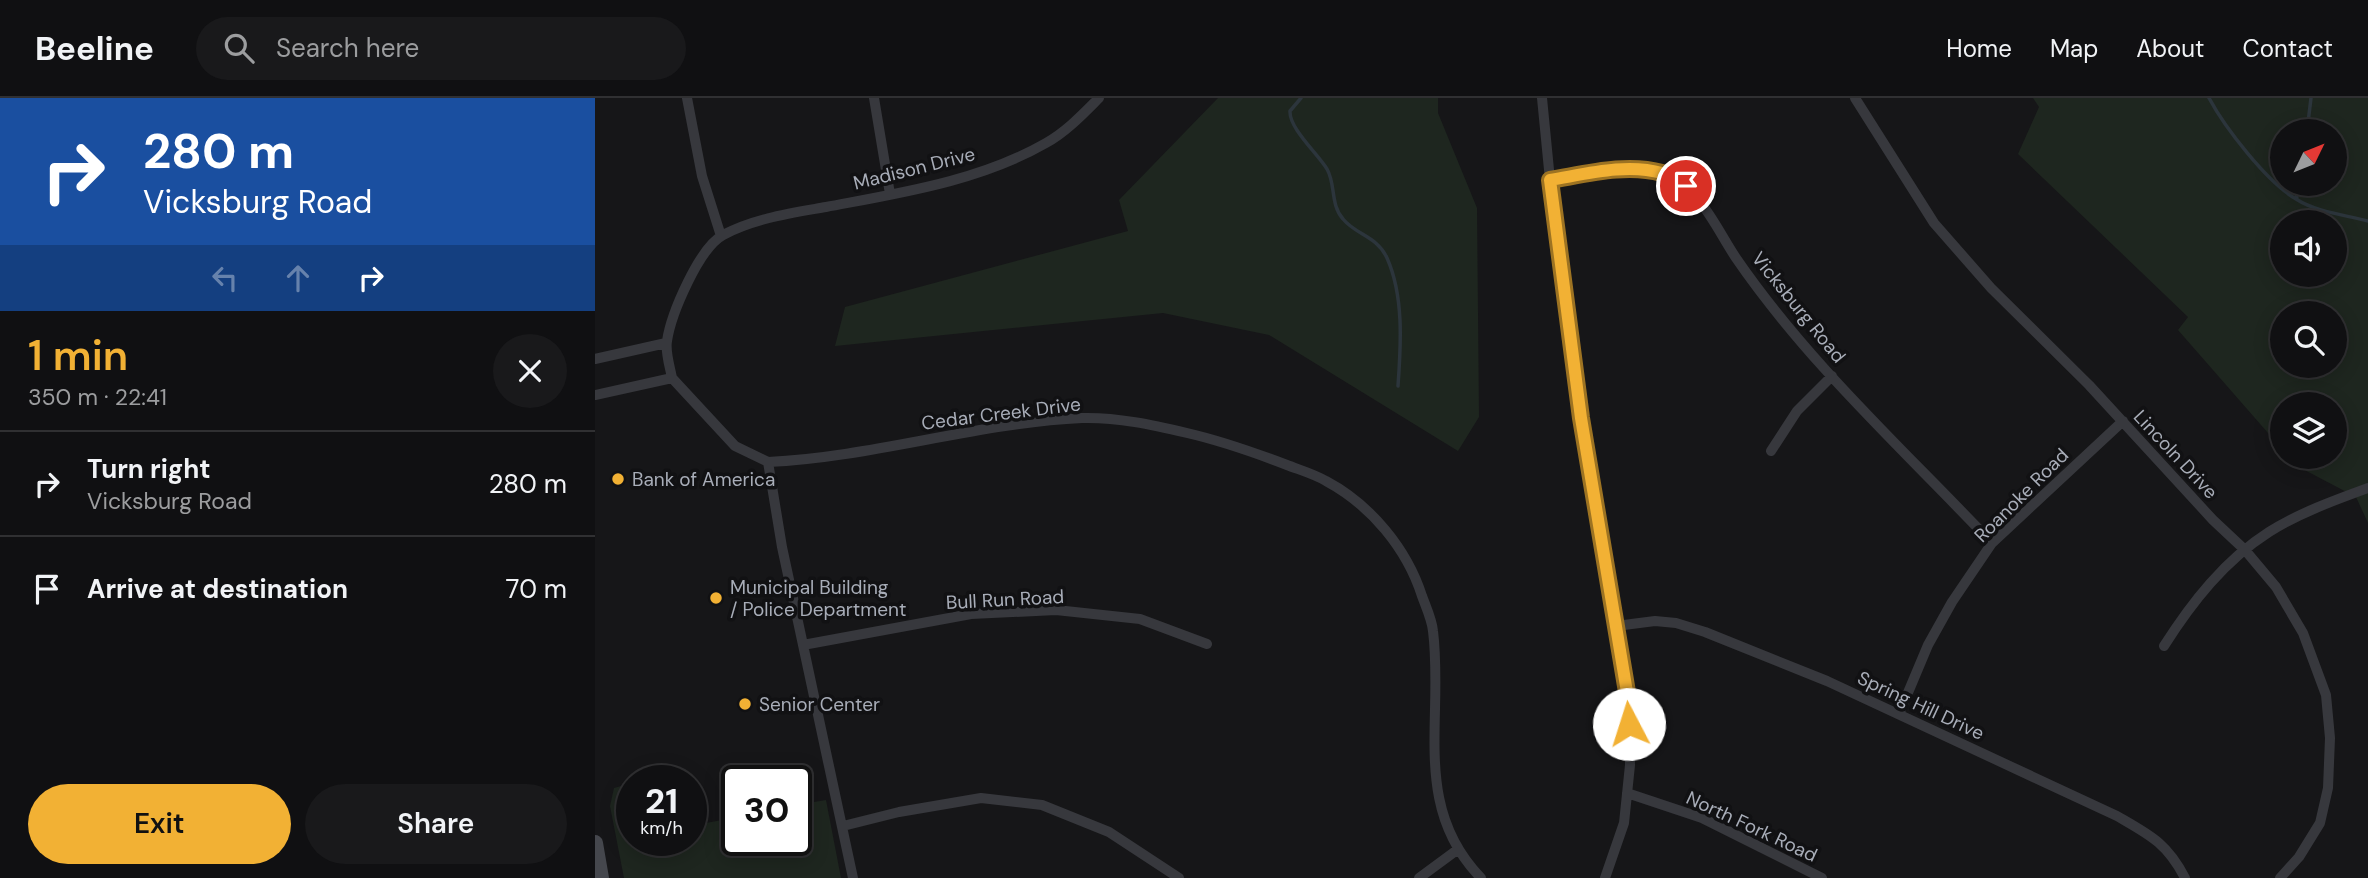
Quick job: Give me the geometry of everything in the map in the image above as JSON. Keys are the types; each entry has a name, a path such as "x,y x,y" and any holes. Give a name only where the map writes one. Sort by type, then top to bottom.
{"main road":[{"path":"595,843 601,878"}],"street":[{"path":"687,98 702,176 721,236 694,267 666,343 672,378 735,446 768,462 782,547 853,878"},
{"path":"874,98 890,194"},
{"name":"Madison Drive","path":"721,236 766,218 944,182 1012,160 1049,142 1099,98"},
{"path":"1542,98 1581,418 1629,704 1630,765 1624,823 1605,878"},
{"name":"Lincoln Drive","path":"1855,98 1934,223 1991,288 2089,385 2213,520 2245,550 2276,587 2303,633 2326,695 2330,738 2328,788 2320,823 2299,857 2280,878"},
{"name":"Vicksburg Road","path":"1550,180 1618,169 1642,169 1665,174 1686,186 1703,206 1767,303 1832,376 1993,543"},
{"path":"595,359 666,343"},
{"path":"1772,451 1797,411 1832,376"},
{"path":"595,396 672,378"},
{"name":"Cedar Creek Drive","path":"768,462 815,460 985,429 1084,418 1147,424 1229,442 1326,481 1365,509 1395,541 1417,579 1433,629 1436,689 1434,755 1439,803 1457,850 1481,878"},
{"name":"Roanoke Road","path":"1899,714 1928,645 1952,602 1993,543 2123,421"},
{"path":"2164,646 2186,610 2228,563 2270,531 2320,506 2368,488"},
{"name":"Bull Run Road","path":"803,645 971,614 1056,610 1140,619 1207,644"},
{"name":"Spring Hill Drive","path":"1616,626 1655,621 1676,623 1826,681 2099,807 2155,837 2170,853 2185,878"},
{"name":"North Fork Road","path":"1627,793 1702,818 1822,878"},
{"path":"843,826 899,812 981,798 1042,805 1109,831 1179,878"},
{"path":"1419,878 1457,850"},
{"path":"1792,878 1798,867"}],"shaded area":[{"path":"1218,98 1438,98 1438,113 1477,208 1479,417 1458,451 1269,335 1163,313 835,346 845,307 1128,231 1119,200"},
{"path":"2033,98 2368,98 2368,523 2356,497 2303,469 2347,469 2347,392 2270,392 2270,435 2178,330 2188,317 2018,154 2039,107"},
{"path":"616,787 616,837 610,806"},
{"path":"826,800 841,878 624,878 620,856 707,856 707,823 721,820 721,856 812,856 812,802"}],"waterway":[{"path":"1301,98 1290,111 1291,118 1299,133 1327,169 1339,213 1348,224 1378,245 1387,258 1399,304 1398,386"},
{"path":"2209,98 2248,153 2285,191 2312,207 2368,221"},
{"path":"2308,119 2311,98"}],"place":[{"name":"Bank of America","path":"618,479"},
{"name":"Municipal Building / Police Department","path":"716,598"},
{"name":"Senior Center","path":"745,704"}],"route":[{"path":"1629,724 1629,704 1581,418 1550,180 1618,169 1642,169 1665,174 1686,186"}]}
